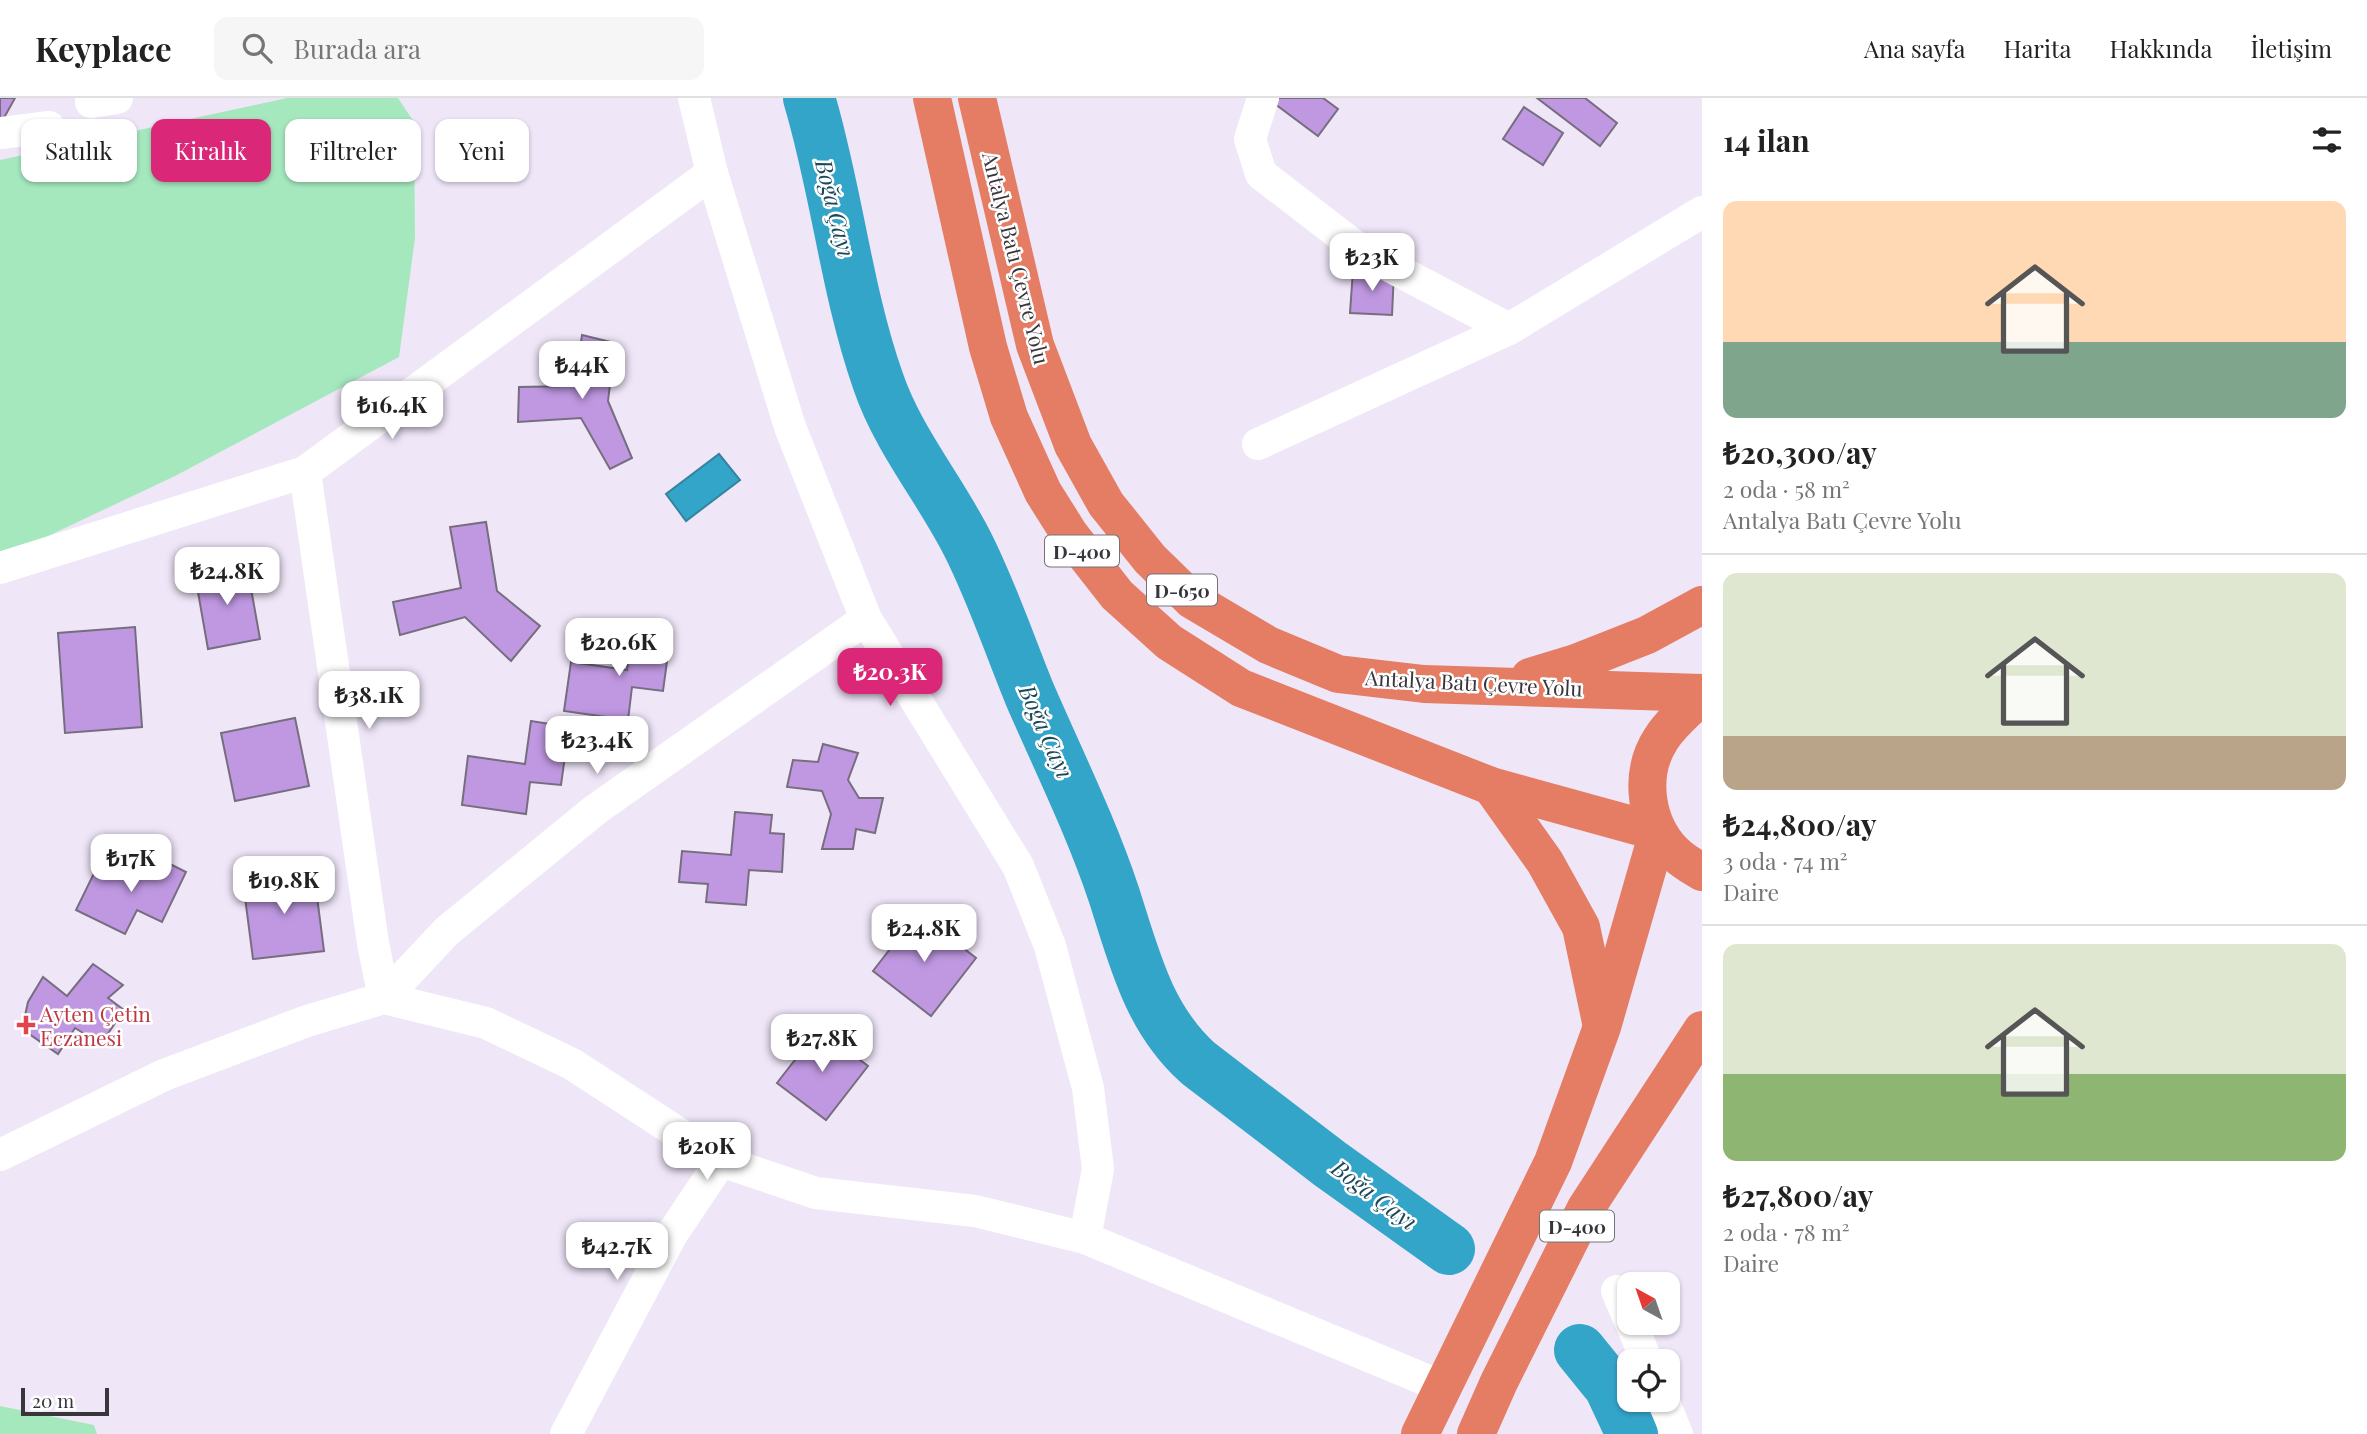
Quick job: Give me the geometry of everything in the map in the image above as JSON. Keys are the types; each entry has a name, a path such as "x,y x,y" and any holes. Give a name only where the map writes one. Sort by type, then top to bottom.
{"highway":[{"name":"D-400","path":"932,98 988,347 1009,417 1043,492 1070,535 1116,594 1168,642 1241,688 1491,786"},
{"name":"Antalya Batı Çevre Yolu","path":"977,98 1035,345 1068,432 1106,504 1150,559 1192,600 1268,645 1338,674 1424,684 1702,695"},
{"path":"1500,686 1576,663 1647,635 1702,605"},
{"path":"1702,695 1660,740 1648,769 1648,804 1658,832 1684,861 1702,872"},
{"path":"1491,786 1658,832"},
{"path":"1491,786 1545,862 1581,927 1602,1027"},
{"path":"1602,1027 1658,832"},
{"name":"D-400","path":"1420,1434 1553,1162 1602,1027"},
{"name":"D-400","path":"1476,1434 1586,1208 1702,1030"}],"street":[{"path":"694,98 712,173 790,427 866,619 1018,866 1051,946 1088,1088 1098,1169 1085,1238"},
{"path":"1263,98 1250,139 1261,174 1362,251 1509,329"},
{"path":"0,134 21,131"},
{"path":"0,568 305,472 712,173"},
{"path":"1258,444 1509,329 1702,212"},
{"path":"305,472 373,943 384,998"},
{"path":"384,998 447,930 595,810 866,619"},
{"path":"0,1154 164,1075 307,1021 384,998 486,1023 572,1064 722,1161 816,1192 975,1210 1085,1238 1443,1387"},
{"path":"566,1434 672,1234 722,1161"},
{"path":"1668,1412 1677,1434"}],"green space":[{"path":"287,98 398,98 412,119 285,119 285,182 415,182 415,238 399,357 175,476 31,544 0,553 0,160 21,155 21,182 137,182 137,130 151,127 151,182 271,182 271,119 190,119"},
{"path":"0,1406 94,1425 97,1434 0,1434"}],"water":[{"path":"719,454 740,480 686,521 666,494"}],"building":[{"path":"0,98 15,98 0,125"},
{"path":"1274,98 1323,98 1338,109 1318,136 1271,101"},
{"path":"1537,98 1585,98 1617,123 1600,146"},
{"path":"1524,107 1563,133 1543,165 1503,139"},
{"path":"1353,270 1394,272 1392,315 1350,313"},
{"path":"582,335 615,343 608,401 632,458 610,469 581,418 518,422 519,387 575,386"},
{"path":"486,522 497,591 540,626 511,661 465,617 400,635 393,602 461,588 450,527"},
{"path":"247,566 260,639 208,649 195,575"},
{"path":"135,627 142,727 65,733 58,633"},
{"path":"633,627 671,632 663,691 632,687 628,720 564,711 571,662 627,670"},
{"path":"295,718 309,786 235,801 221,733"},
{"path":"531,721 569,727 561,785 530,782 526,814 462,805 468,756 525,764"},
{"path":"823,744 858,753 848,780 859,798 883,798 875,833 856,829 853,849 822,849 831,814 822,791 787,787 793,760 818,762"},
{"path":"735,812 772,815 770,833 784,834 782,872 749,870 746,905 706,902 708,884 679,882 682,851 731,855"},
{"path":"148,853 186,872 162,922 137,910 125,934 76,910 98,865 134,882"},
{"path":"314,873 324,951 253,959 243,882"},
{"path":"918,913 976,958 931,1016 873,971"},
{"path":"93,964 123,985 108,998 124,1010 101,1044 75,1028 58,1054 22,1029 28,1002 43,977 67,996"},
{"path":"819,1029 868,1066 826,1120 777,1083"}],"waterway":[{"name":"Boğa Çayı","path":"809,98 849,276 867,347 886,403 956,523 984,580 1030,695 1095,844 1136,964 1155,1006 1181,1045 1198,1063 1330,1164 1449,1249"},
{"name":"Boğa Çayı","path":"1580,1350 1610,1387 1632,1434"}],"place":[{"name":"Ayten Çetin Eczanesi","path":"26,1025"}]}
